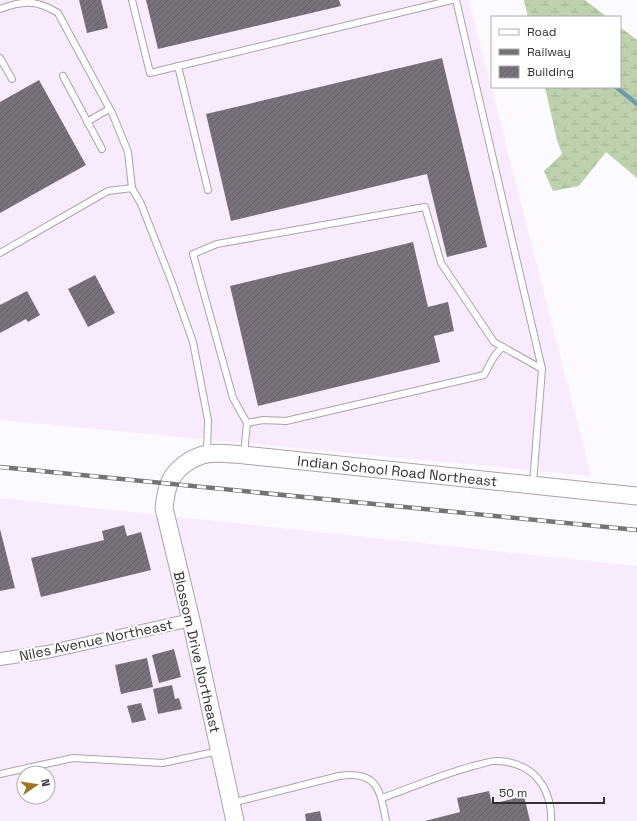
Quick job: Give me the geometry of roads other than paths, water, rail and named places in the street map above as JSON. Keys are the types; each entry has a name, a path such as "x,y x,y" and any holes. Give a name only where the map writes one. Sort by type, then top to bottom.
{"street":[{"name":"Indian School Road Northeast","path":"169,483 184,464 197,457 207,454 244,455 637,496"},
{"name":"Blossom Drive Northeast","path":"169,483 164,508 191,620 235,821"},
{"name":"Niles Avenue Northeast","path":"0,659 17,658 47,652 191,620"}],"lane":[{"path":"0,9 26,0 49,5 58,13 110,109 128,152 132,188 142,204 193,342 208,420 207,454"},
{"path":"132,0 150,73 452,0"},
{"path":"456,0 542,369 532,485"},
{"path":"0,58 12,79"},
{"path":"178,66 208,190"},
{"path":"64,76 102,149"},
{"path":"87,122 110,109"},
{"path":"0,253 108,191 132,188"},
{"path":"244,455 247,424 233,398 193,254 217,244 425,207 441,262 494,342 542,369"},
{"path":"247,424 263,420 286,421 484,375 495,352 503,347"},
{"path":"0,774 73,758 163,763 219,751"},
{"path":"382,798 466,768 496,760 517,764 532,771 548,796 552,813 551,821"},
{"path":"231,803 339,776 354,774 363,776 377,787 382,798 386,821"}],"waterway":[{"path":"617,88 637,104"}],"railway":[{"path":"0,467 637,530"}]}
